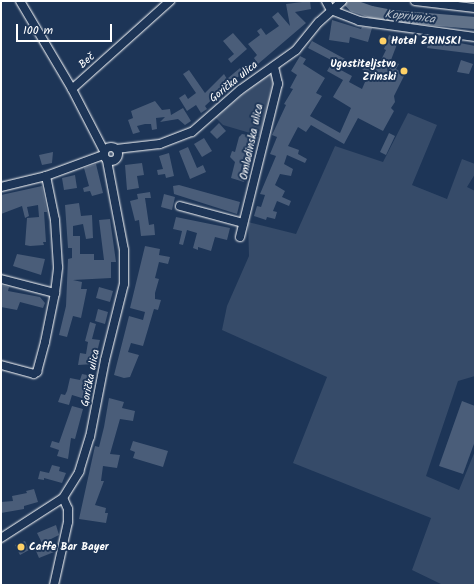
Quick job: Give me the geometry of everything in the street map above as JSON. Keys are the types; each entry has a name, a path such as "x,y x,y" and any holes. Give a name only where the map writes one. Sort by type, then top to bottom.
{"street":[{"path":"1,187 46,176 110,155 20,1"},
{"name":"Beč","path":"72,89 170,1"},
{"path":"326,1 332,10 359,21 475,37"},
{"path":"415,1 475,8"},
{"name":"Gorička ulica","path":"1,538 63,498 80,472 90,438 105,360 123,291 124,250 112,184 110,155 170,141 192,132 240,90 296,50 340,3"},
{"name":"Omladinska ulica","path":"240,237 258,170 268,118 278,84 274,66"},
{"path":"1,365 34,374 37,372 55,293 57,236 46,176"},
{"path":"180,206 243,223"},
{"path":"1,279 55,293"},
{"path":"54,585 68,522 68,509 63,498"}],"shaded area":[{"path":"266,75 272,75 275,80 260,136 223,125 215,117"},
{"path":"408,113 437,125 412,185 447,199 462,159 475,164 475,174 467,187 475,191 475,376 458,381 426,476 459,490 475,451 475,585 443,585 412,570 431,518 293,463 327,377 222,330 227,306 249,256 248,222 296,234 335,146 383,162"}],"building":[{"path":"310,1 311,9 295,12 306,23 258,64 254,58 257,55 248,44 260,35 257,31 261,28 266,35 279,26 272,17 278,12 290,26 286,4"},
{"path":"332,20 361,29 362,27 372,28 368,42 350,37 349,43 329,40"},
{"path":"233,33 247,49 231,63 228,59 234,54 223,41"},
{"path":"389,35 399,39 391,60 399,64 396,69 405,74 394,96 395,102 391,108 394,111 383,131 358,118 344,144 311,125 306,132 298,127 288,146 299,150 298,154 307,159 305,163 287,155 284,164 293,169 291,176 280,174 275,185 285,191 282,197 291,201 289,206 277,201 273,211 277,212 275,219 267,217 266,220 254,216 257,206 261,207 265,195 260,194 276,156 270,154 277,137 272,135 286,105 284,104 293,89 290,88 297,75 291,71 300,56 306,59 303,64 325,78 316,93 322,96 310,116 340,133 351,108 333,97 343,80 327,71 333,61 308,48 312,41 345,59 339,69 352,76 349,82 362,89 368,75 362,69 373,56 380,62 386,50 384,49"},
{"path":"430,37 475,46 475,54 427,48"},
{"path":"461,60 473,64 469,74 457,72"},
{"path":"240,68 244,72 205,106 207,109 201,113 196,105 187,111 179,98 185,94 188,99 196,93 183,74 189,70 205,93 224,74 227,79"},
{"path":"155,101 162,110 170,109 171,115 183,108 191,121 185,125 178,119 160,122 165,117 156,118 157,129 152,130 151,124 145,124 137,126 140,132 133,134 128,120 133,118 131,111"},
{"path":"219,123 226,131 217,139 210,132"},
{"path":"389,133 395,136 386,155 380,152"},
{"path":"242,134 258,137 244,182 231,178 235,162 230,157 232,151 235,152 239,137"},
{"path":"204,138 212,151 202,157 194,144"},
{"path":"188,147 197,168 203,165 206,172 190,179 179,151"},
{"path":"53,152 52,163 42,165 39,155"},
{"path":"169,153 174,176 166,178 165,174 158,175 157,170 163,169 159,156"},
{"path":"142,163 144,175 137,176 139,188 127,190 125,165"},
{"path":"96,164 103,193 92,196 90,191 84,192 83,188 89,186 84,168"},
{"path":"75,175 77,188 64,190 62,178"},
{"path":"179,185 240,202 237,214 174,194 173,186"},
{"path":"42,186 47,212 44,212 46,242 43,242 44,245 25,245 27,218 39,217 38,205 27,207 29,216 25,218 22,206 1,214 1,195"},
{"path":"150,192 151,198 145,198 149,225 154,224 155,235 141,236 139,220 135,221 130,201 138,199 137,194"},
{"path":"164,194 175,197 172,210 161,207"},
{"path":"79,203 81,216 92,215 93,238 86,239 83,224 73,226 73,236 80,236 80,254 94,254 94,260 104,260 99,220 110,219 116,262 111,262 111,278 73,280 82,282 81,289 87,289 81,318 73,316 67,337 59,335 66,306 68,259 72,258 72,248 68,248 65,205"},
{"path":"176,217 230,228 227,240 215,237 211,251 198,247 198,250 193,248 197,233 187,230 183,245 179,244 182,231 173,229"},
{"path":"145,246 160,249 159,255 170,257 168,264 159,262 155,278 159,279 155,299 161,300 158,310 154,309 143,346 131,343 128,352 139,355 130,377 124,378 114,375 129,316 143,320 145,312 130,308"},
{"path":"17,254 45,259 41,275 13,266"},
{"path":"1,285 9,287 8,291 40,297 45,303 43,308 20,302 17,310 1,307"},
{"path":"99,287 113,291 110,302 96,298"},
{"path":"98,309 108,312 105,324 95,321"},
{"path":"90,322 96,324 92,339 100,340 94,364 78,365 80,353 86,354 88,342 85,341"},
{"path":"82,374 92,376 85,399 72,395 69,405 58,402 61,394 65,395 67,391 70,378 80,380"},
{"path":"109,398 124,402 122,408 135,411 133,421 120,419 110,454 120,455 117,468 103,466 101,481 104,481 95,505 106,508 105,513 108,513 106,523 79,519 95,446 99,447 104,427"},
{"path":"462,401 475,406 475,441 463,474 439,466"},
{"path":"72,406 83,409 75,439 71,438 68,459 57,456 59,450 50,447 52,441 59,443"},
{"path":"133,441 168,451 163,467 133,458 135,452 130,450"},
{"path":"52,465 60,467 59,471 66,473 62,483 44,478 44,480 38,479 40,471 49,473"},
{"path":"34,489 38,502 24,506 24,509 1,513 1,502 13,501 12,496 27,493 26,491"},
{"path":"56,525 59,535 49,540 54,552 39,558 36,551 44,547 37,533"},
{"path":"25,541 29,550 20,555 15,545"}],"waterway":[{"name":"Koprivnica","path":"349,1 354,6 371,12 392,16 475,23"}],"place":[{"name":"Hotel ZRINSKI","path":"383,41"},
{"name":"Ugostiteljstvo Zrinski","path":"404,71"},
{"name":"Caffe Bar Bayer","path":"21,547"}]}
